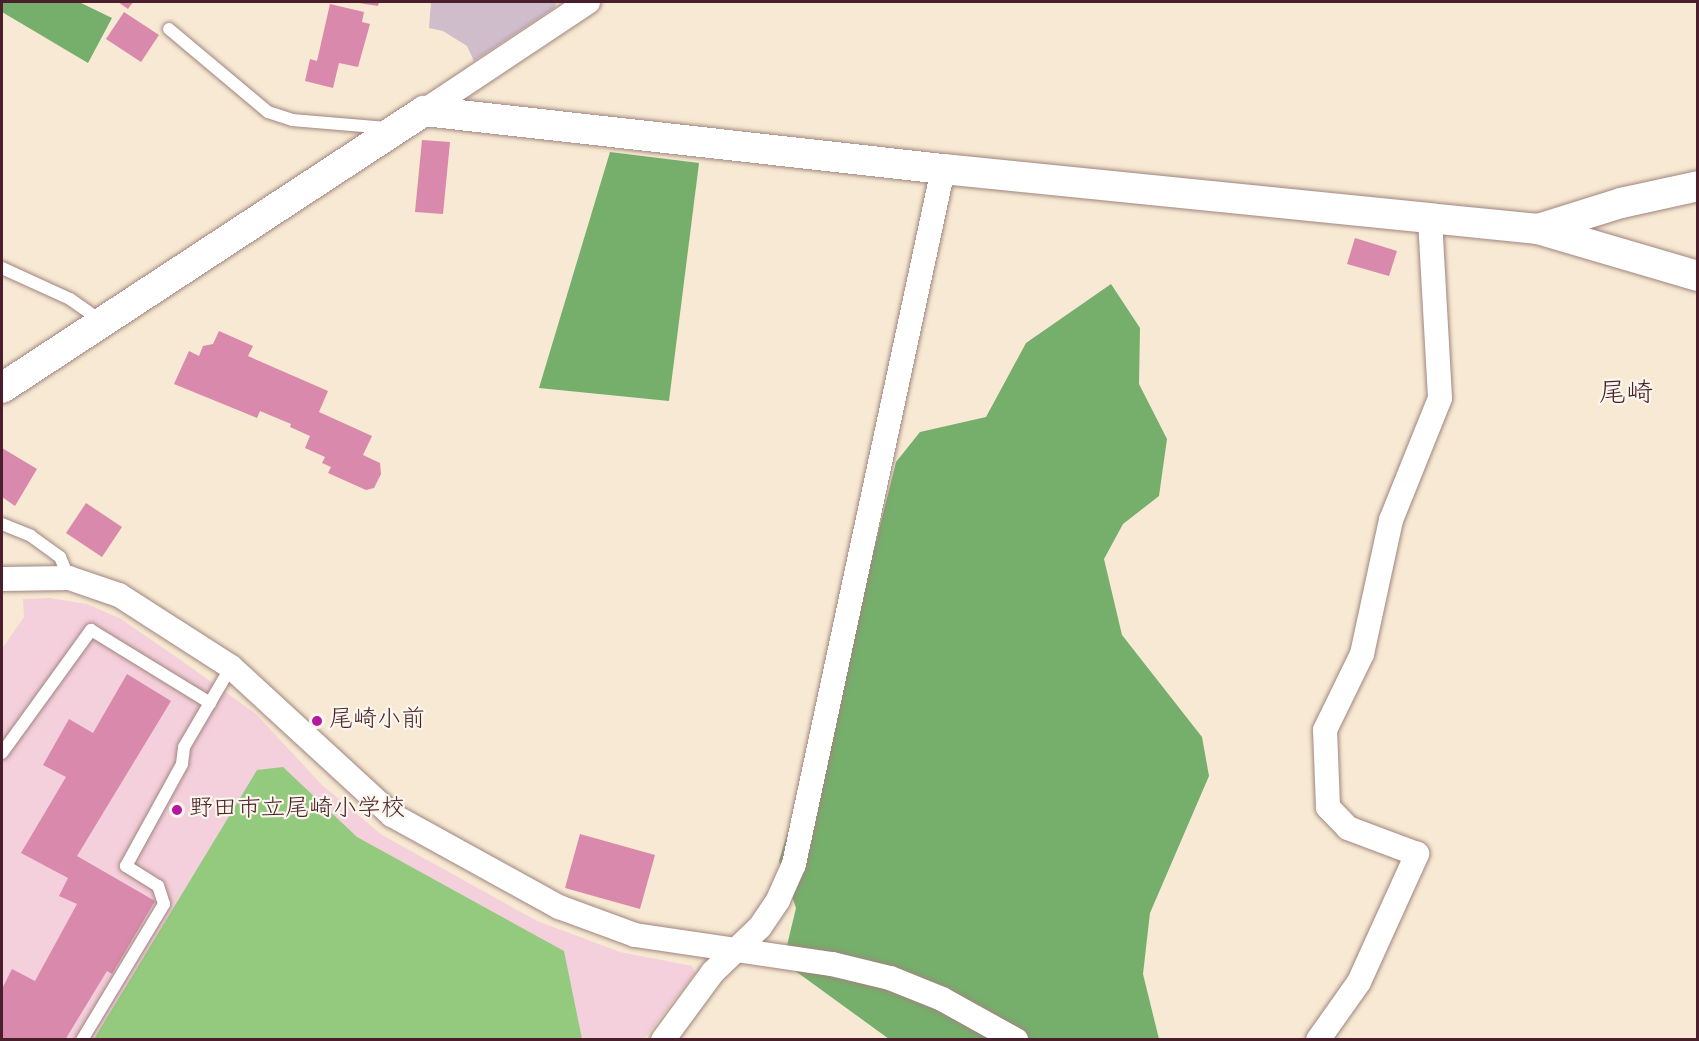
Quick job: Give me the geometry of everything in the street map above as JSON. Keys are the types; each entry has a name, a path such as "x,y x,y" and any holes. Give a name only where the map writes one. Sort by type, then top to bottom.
{"street":[{"path":"2,388 588,2"},
{"path":"424,111 944,170 1538,229 1698,276"},
{"path":"663,1040 735,950 760,927 778,900 803,835 944,170"},
{"path":"1538,229 1621,203 1698,186"},
{"path":"1318,1040 1359,982 1417,854 1348,828 1328,807 1324,730 1362,654 1391,520 1440,398 1430,218"},
{"path":"2,579 69,578 119,595 231,667 360,789 393,815 464,858 597,924 677,943 832,964 890,978 942,999 1016,1040"}],"lane":[{"path":"169,29 268,112 292,120 394,128"},
{"path":"2,268 70,299 102,322"},
{"path":"2,524 31,536 60,557 69,578"},
{"path":"2,753 91,630 210,703"},
{"path":"82,1040 164,904 158,886 126,866 231,667"}],"shaded area":[{"path":"431,2 557,2 554,8 474,61 467,46 443,31 429,28"},
{"name":"野田市立尾崎小学校","path":"49,598 87,604 121,619 182,661 256,714 322,785 382,835 537,921 620,952 692,966 695,973 644,1039 2,1040 2,649 24,617 23,599"}],"green space":[{"path":"2,2 79,2 112,18 88,63 2,12"},
{"path":"610,152 699,163 669,401 539,388"},
{"path":"1111,284 1140,328 1139,384 1167,439 1159,496 1123,524 1104,559 1122,635 1202,737 1209,776 1150,913 1143,974 1159,1039 889,1039 783,962 796,908 779,861 870,566 896,462 920,432 986,417 1026,343"},
{"path":"283,767 357,837 564,951 582,1039 94,1039 257,770"}],"building":[{"path":"118,2 133,2 128,9"},
{"path":"359,2 379,2 378,6"},
{"path":"330,4 364,12 362,22 370,24 358,67 339,63 333,88 305,81 310,59 317,61"},
{"path":"124,12 159,35 141,62 106,39"},
{"path":"422,140 450,142 443,214 415,212"},
{"path":"1355,238 1397,251 1389,276 1347,264"},
{"path":"219,331 253,346 248,356 328,391 319,412 372,436 363,455 380,463 381,474 374,488 366,490 328,473 331,467 322,463 325,457 305,448 310,436 290,427 291,424 260,411 257,418 174,384 189,351 199,356 203,346 213,344"},
{"path":"2,448 37,469 15,506 2,497"},
{"path":"86,503 122,527 102,557 66,533"},
{"path":"127,674 171,701 77,856 155,901 112,974 107,971 65,1040 2,1040 2,989 12,969 35,981 77,904 59,896 68,878 21,853 66,777 43,765 69,719 93,733"},
{"path":"580,834 655,855 640,909 565,888"}],"place":[{"name":"尾崎小前","path":"317,721"},
{"name":"野田市立尾崎小学校","path":"177,810"}],"district":[{"name":"尾崎","path":"1626,395"}]}
